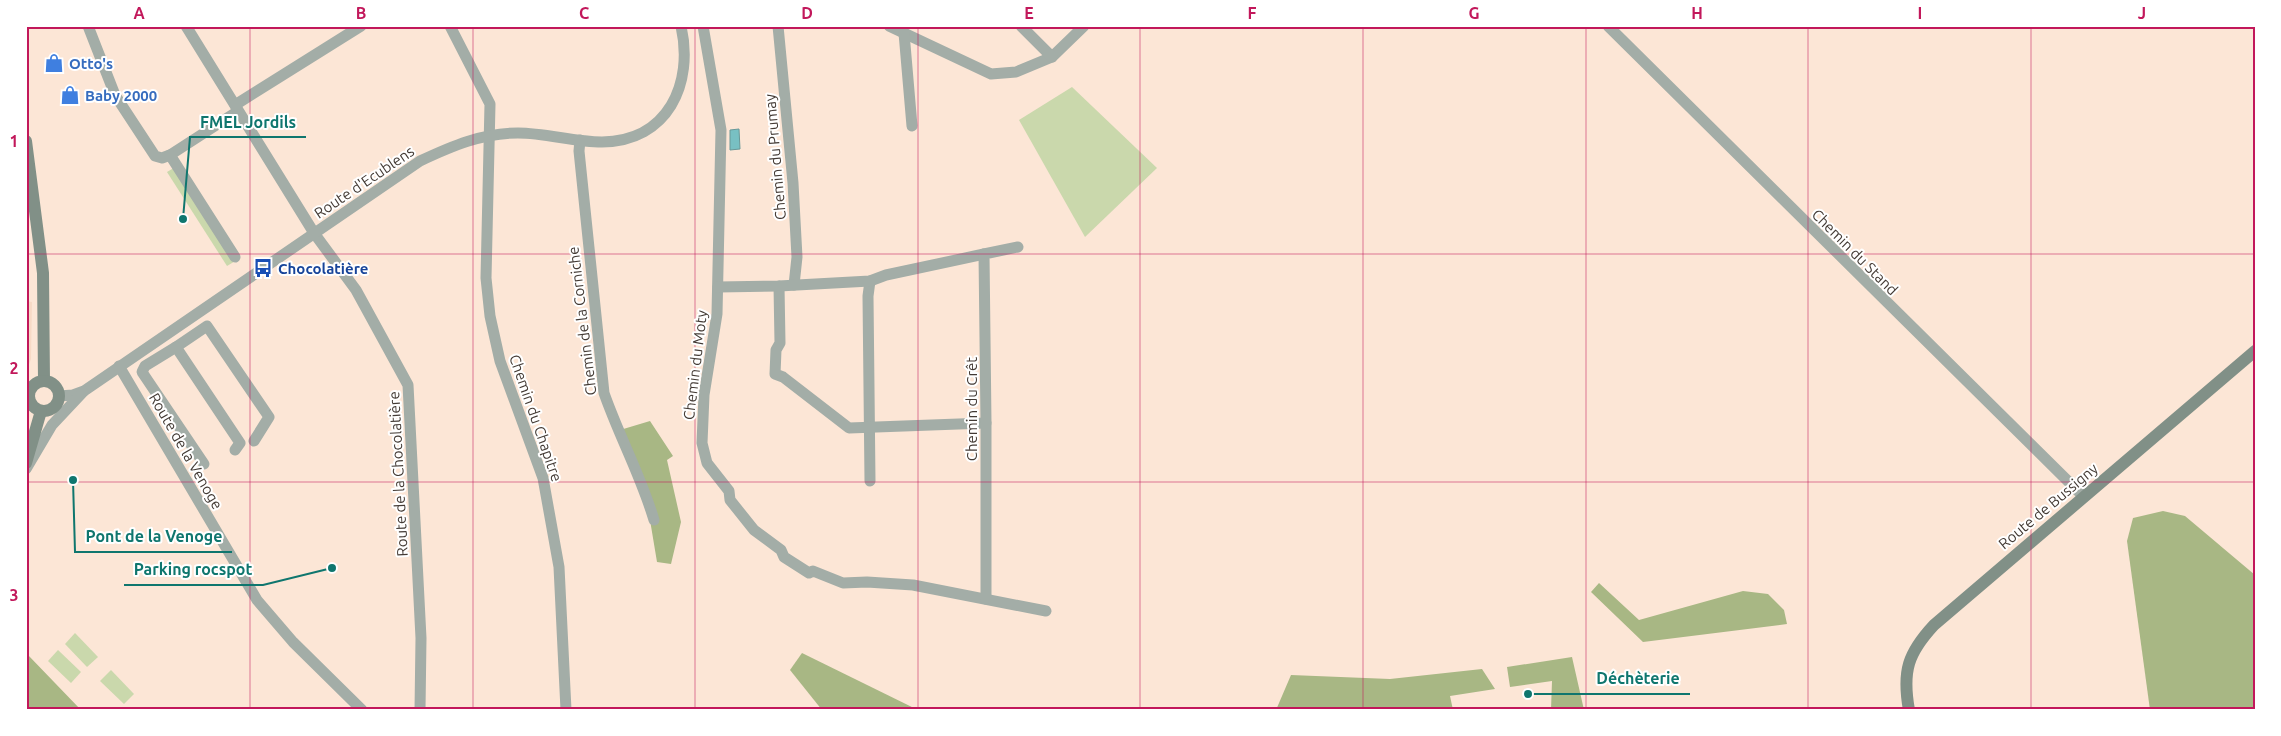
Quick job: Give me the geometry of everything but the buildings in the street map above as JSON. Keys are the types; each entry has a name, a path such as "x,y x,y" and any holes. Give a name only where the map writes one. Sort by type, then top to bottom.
{"street":[{"path":"88,26 115,95 152,154 162,158 170,155 361,26"},
{"name":"Route de la Chocolatière","path":"186,26 314,233 356,290 408,385 420,619 420,710"},
{"name":"Chemin du Chapitre","path":"450,26 490,104 486,278 490,316 500,361 543,478 559,567 566,710"},
{"name":"Route d'Ecublens","path":"26,469 52,425 84,391 420,160 462,142 488,136 518,133 602,142 632,137 646,129 664,115 679,92 683,80 685,56 681,26"},
{"name":"Chemin du Moty","path":"703,26 721,130 718,287 714,345 704,399 702,443 707,463 729,491 730,500 754,530 780,550 784,557 809,573 814,571 843,583 867,582 913,585 1046,611"},
{"name":"Chemin du Prumay","path":"778,26 794,192 797,256 794,285"},
{"path":"889,26 991,74 1016,72 1052,57 1084,26"},
{"path":"1021,26 1052,57"},
{"name":"Chemin du Stand","path":"1608,26 2084,497"},
{"path":"904,33 912,126"},
{"name":"Chemin de la Corniche","path":"580,140 579,151 604,393 616,426 646,494 654,520"},
{"path":"26,141 42,265 44,381"},
{"path":"170,155 235,257"},
{"path":"718,287 870,281 886,275 1018,247"},
{"name":"Chemin du Crêt","path":"984,254 986,599"},
{"path":"870,281 868,296 870,481"},
{"path":"780,286 780,342 776,350 775,374 783,377 849,428 986,423"},
{"path":"204,464 142,372 145,366 207,326 268,417 254,441"},
{"path":"176,347 240,443 235,450"},
{"name":"Route de Bussigny","path":"1909,710 1906,693 1908,671 1911,655 1920,640 1948,612 2255,351"},
{"name":"Route de la Venoge","path":"119,366 257,600 293,642 362,710"},
{"path":"44,381 56,388 59,396 58,402 51,410 41,411 33,407 29,396 32,387 44,381"},
{"name":"Route d'Ecublens","path":"59,396 73,395 84,391"},
{"path":"26,463 41,411"}],"shaded area":[{"path":"26,301 32,302 31,359 26,373"}],"green space":[{"path":"1072,87 1157,168 1085,237 1019,120"},
{"path":"177,166 237,260 227,266 167,172"},
{"path":"650,421 673,456 667,460 681,522 671,564 657,562 648,508 620,430"},
{"path":"2163,511 2185,516 2255,575 2255,710 2150,710 2127,541 2133,518"},
{"path":"1599,583 1639,620 1743,591 1768,594 1784,610 1787,624 1643,642 1591,592"},
{"path":"75,633 98,657 87,667 65,644"},
{"path":"26,646 28,655 81,710 26,710"},
{"path":"58,650 81,672 71,683 48,661"},
{"path":"802,653 918,710 822,710 790,670"},
{"path":"1572,657 1584,710 1551,710 1552,681 1510,687 1507,667"},
{"path":"1482,669 1495,689 1450,696 1453,710 1276,710 1291,675 1390,679"},
{"path":"111,670 134,694 124,704 100,681"}],"water":[{"path":"739,129 740,149 730,150 730,130"}],"place":[{"name":"Otto's","path":"54,63"},
{"name":"Baby 2000","path":"70,95"},
{"name":"FMEL Jordils","path":"183,219"},
{"name":"Chocolatière","path":"263,268"},
{"name":"Pont de la Venoge","path":"73,480"},
{"name":"Parking rocspot","path":"332,568"},
{"name":"Déchèterie","path":"1528,694"}]}
